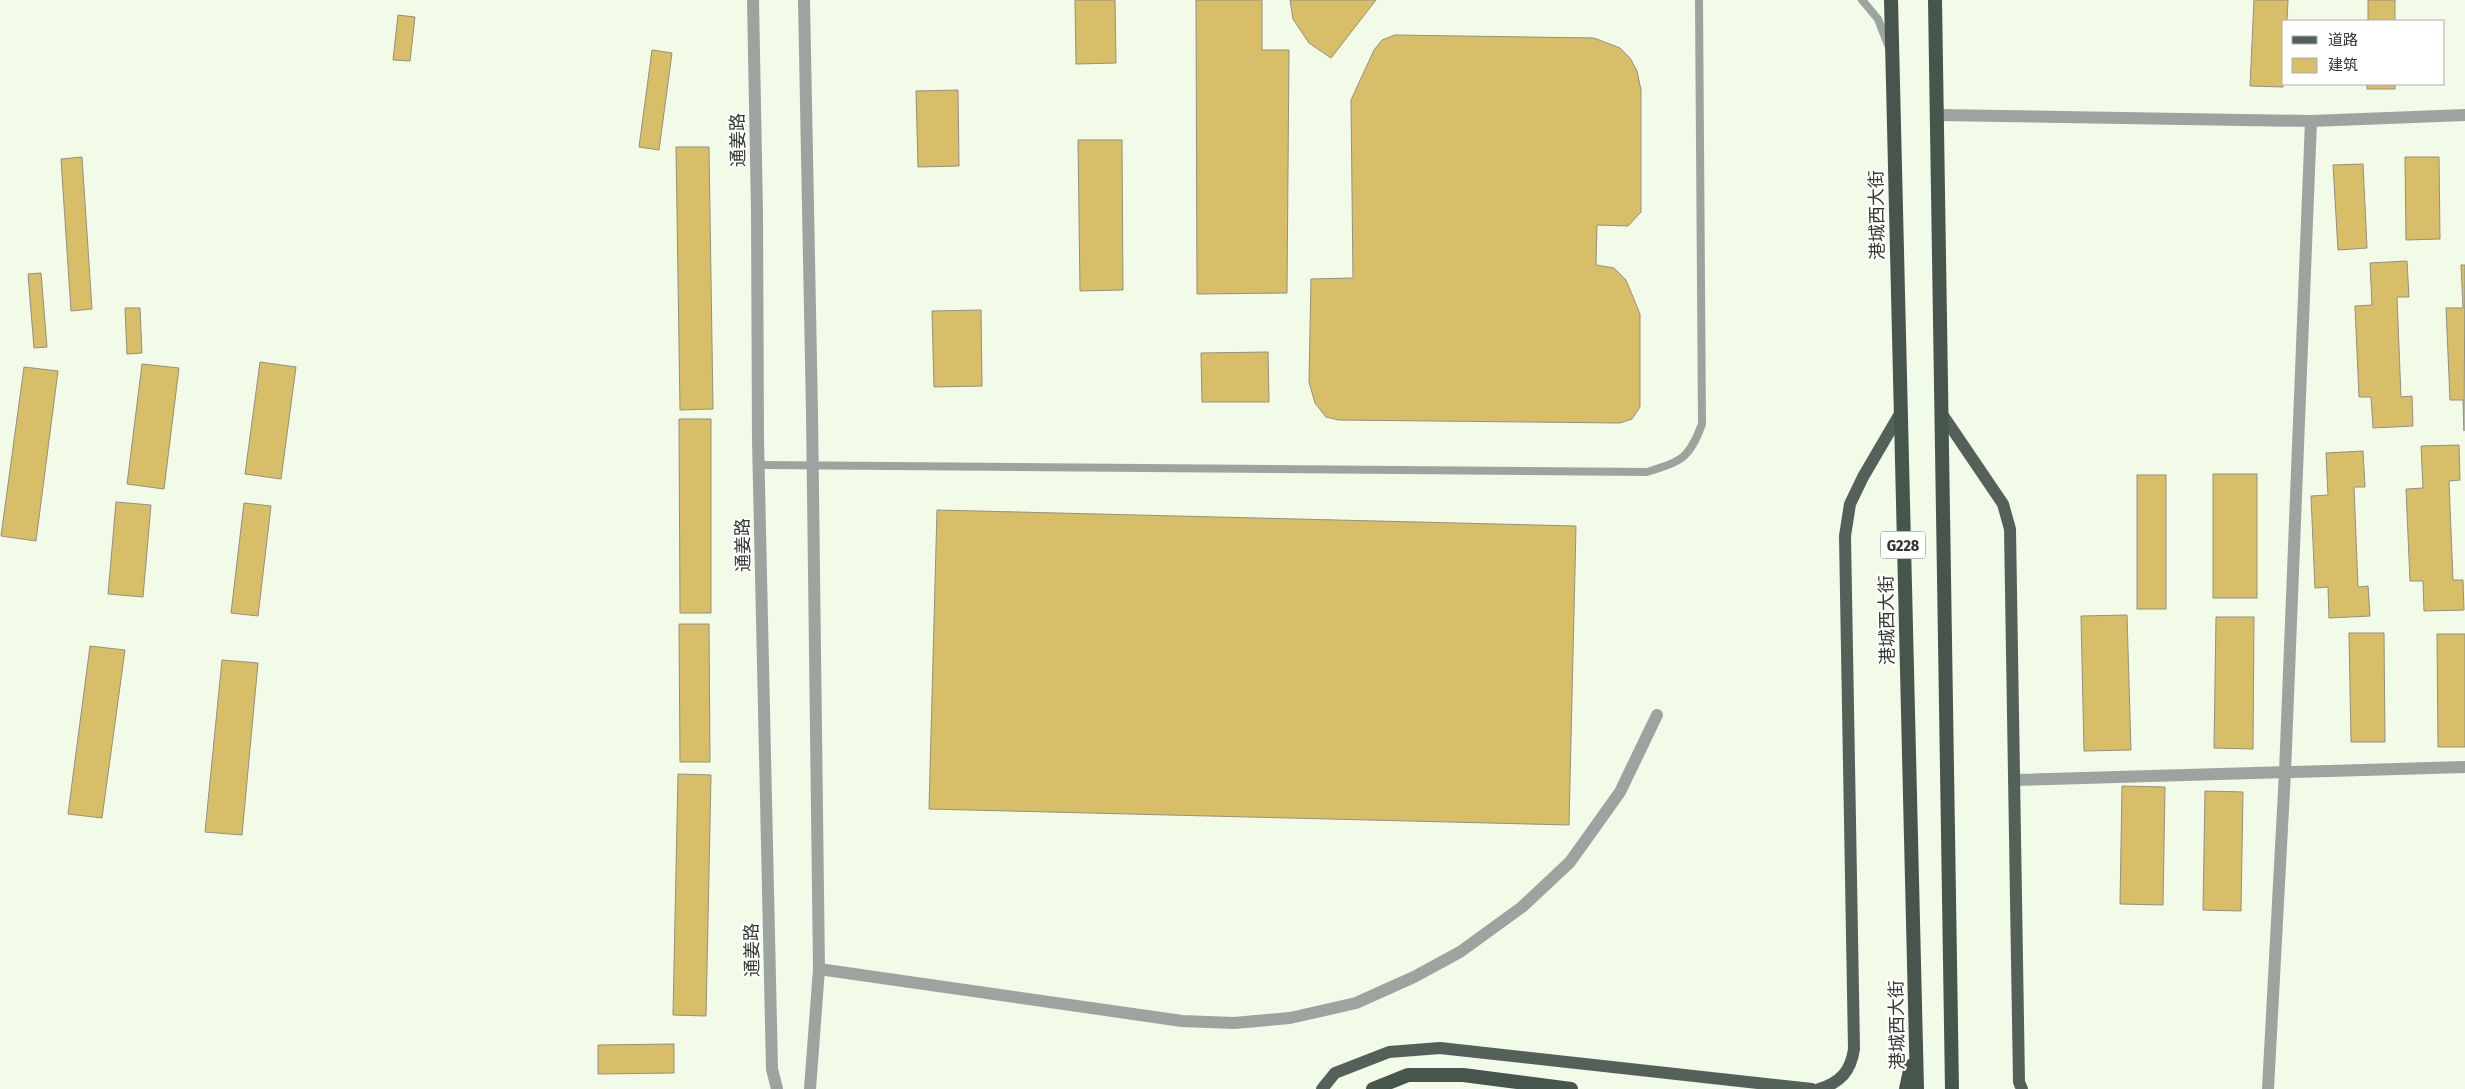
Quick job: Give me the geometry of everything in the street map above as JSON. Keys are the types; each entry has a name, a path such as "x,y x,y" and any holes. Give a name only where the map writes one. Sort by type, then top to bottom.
{"highway":[{"name":"港城西大街","path":"1892,0 1917,1089"},
{"name":"G228","path":"1935,0 1953,1087"},
{"path":"1906,1089 1911,1065 1915,1001"},
{"path":"1373,1089 1408,1075 1463,1075 1571,1089"}],"main road":[{"path":"1819,1089 1829,1086 1843,1077 1853,1060 1854,1049 1845,536 1850,504 1863,476 1900,412"},
{"path":"1942,414 2003,504 2010,529 2019,1072 2022,1089"},
{"path":"1322,1089 1335,1073 1389,1052 1440,1048 1812,1089"}],"street":[{"name":"通姜路","path":"753,0 758,465 772,1069 776,1089"},
{"path":"804,0 813,465 819,969 810,1089"},
{"path":"1938,115 2311,121 2465,115"},
{"path":"2268,1089 2285,772 2311,121"},
{"path":"819,969 1182,1021 1234,1023 1290,1018 1356,1003 1414,977 1460,952 1522,907 1570,862 1620,792 1656,715"},
{"path":"2014,780 2465,767"}],"lane":[{"path":"758,465 1647,472 1676,463 1693,448 1702,424 1699,0"},
{"path":"1862,0 1878,19 1893,62"}],"building":[{"path":"1075,0 1115,0 1116,63 1076,64"},
{"path":"1196,0 1262,0 1262,50 1289,50 1287,293 1197,294"},
{"path":"1290,0 1376,0 1331,58 1309,43 1293,19"},
{"path":"2254,0 2288,0 2287,20 2282,20 2283,87 2250,86"},
{"path":"2368,0 2395,0 2395,20 2368,20"},
{"path":"398,15 415,17 410,61 393,60"},
{"path":"1395,35 1594,38 1620,48 1630,58 1637,71 1641,90 1641,212 1628,226 1597,225 1596,265 1614,268 1626,280 1640,314 1640,407 1632,419 1620,423 1339,420 1326,417 1315,403 1309,382 1311,279 1353,278 1351,100 1374,50 1382,40"},
{"path":"652,50 672,53 659,150 639,147"},
{"path":"2367,85 2395,85 2395,89 2367,89"},
{"path":"958,90 959,166 918,167 916,91"},
{"path":"1078,140 1122,140 1123,290 1080,291"},
{"path":"676,147 709,147 713,409 680,410"},
{"path":"82,157 92,309 71,311 61,159"},
{"path":"2405,157 2439,157 2440,239 2406,240"},
{"path":"2363,164 2367,248 2338,250 2333,165"},
{"path":"2407,261 2409,297 2397,297 2401,397 2412,396 2413,426 2373,428 2371,397 2359,397 2355,306 2372,305 2370,263"},
{"path":"2461,265 2465,265 2464,431 2463,400 2450,400 2446,308 2463,308"},
{"path":"41,273 47,347 34,348 28,274"},
{"path":"125,308 140,308 142,353 127,354"},
{"path":"981,310 982,386 934,387 932,311"},
{"path":"1268,352 1269,402 1202,402 1201,353"},
{"path":"260,362 296,367 281,479 245,474"},
{"path":"142,364 179,368 164,489 127,484"},
{"path":"24,367 58,371 36,541 1,536"},
{"path":"679,419 711,419 711,613 680,613"},
{"path":"2459,445 2460,480 2449,481 2453,580 2463,580 2464,610 2424,611 2423,581 2410,581 2406,489 2423,488 2421,446"},
{"path":"2363,451 2365,487 2354,487 2358,587 2368,586 2370,616 2329,618 2328,587 2315,588 2311,496 2328,495 2326,453"},
{"path":"2213,474 2257,474 2257,598 2213,598"},
{"path":"2137,475 2166,475 2166,609 2137,609"},
{"path":"116,502 151,505 143,597 108,594"},
{"path":"244,503 271,506 258,616 231,613"},
{"path":"937,510 1576,526 1569,825 929,809"},
{"path":"2127,615 2131,750 2084,751 2081,616"},
{"path":"2216,617 2254,617 2253,749 2214,748"},
{"path":"679,624 709,624 710,762 680,762"},
{"path":"2349,633 2384,633 2385,742 2351,742"},
{"path":"2437,634 2465,634 2465,747 2438,747"},
{"path":"90,646 125,650 102,818 68,814"},
{"path":"222,660 258,663 242,835 205,832"},
{"path":"678,774 711,775 706,1016 673,1015"},
{"path":"2122,786 2165,787 2163,905 2120,904"},
{"path":"2205,791 2243,792 2241,911 2203,910"},
{"path":"674,1044 674,1073 598,1074 598,1045"}]}
